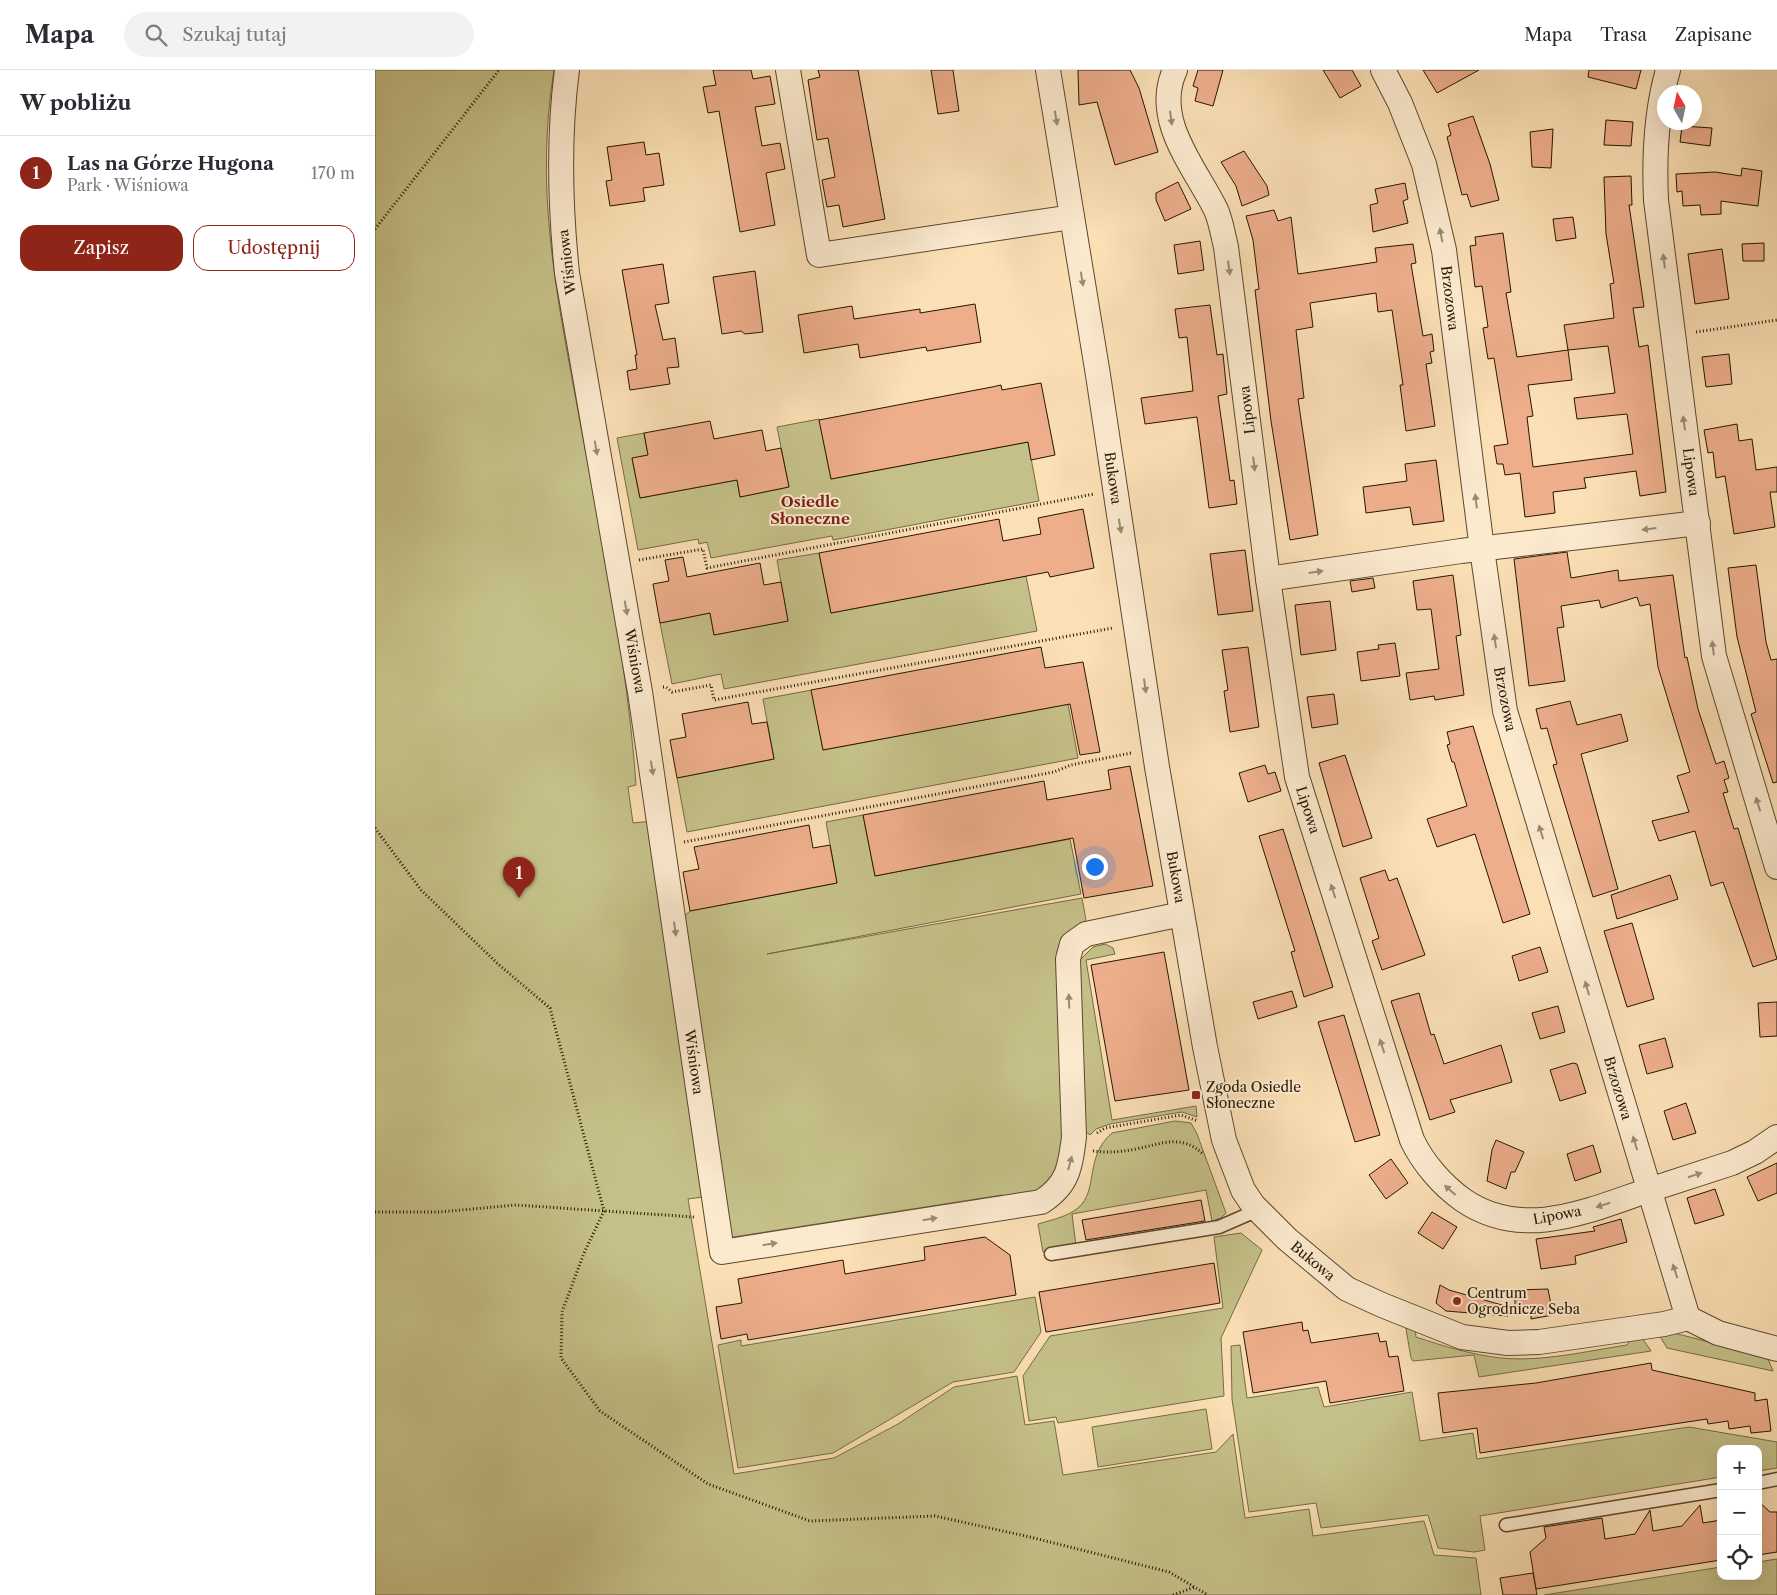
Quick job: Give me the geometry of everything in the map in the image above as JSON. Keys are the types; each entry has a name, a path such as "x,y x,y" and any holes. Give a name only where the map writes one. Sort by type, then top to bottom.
{"street":[{"name":"Wiśniowa","path":"567,70 560,142 561,209 567,273 640,692 722,1252 1041,1202 1056,1192 1065,1180 1075,1137 1068,959 1072,944 1086,934 1100,930 1182,914"},
{"path":"788,70 819,255 1072,217"},
{"name":"Bukowa","path":"1048,70 1182,914 1218,1113 1224,1140 1239,1181 1257,1210 1316,1265 1347,1289 1462,1337 1508,1343 1539,1342 1664,1324 1688,1318"},
{"name":"Lipowa","path":"1175,70 1169,101 1174,132 1217,212 1226,247 1268,579 1297,777 1412,1140 1418,1152 1451,1191 1481,1211 1509,1220 1532,1222 1555,1218 1732,1163 1755,1152 1777,1138"},
{"name":"Brzozowa","path":"1383,70 1400,103 1416,141 1430,183 1439,223 1505,711 1688,1318"},
{"name":"Lipowa","path":"1668,70 1659,110 1655,173 1673,335 1714,656 1777,867"},
{"path":"1268,579 1482,549 1698,523"},
{"path":"1688,1318 1718,1333 1777,1349"}],"lane":[{"path":"1051,1254 1219,1227 1257,1210"},
{"path":"1762,1482 1777,1479"},
{"path":"1506,1525 1717,1491"}],"path":[{"path":"375,229 499,70"},
{"path":"1673,335 1777,320"},
{"path":"618,564 703,549 707,568 1115,490"},
{"path":"640,692 666,687 672,692 711,685 714,700 1121,626"},
{"path":"664,846 1054,772 1071,765 1134,753"},
{"path":"375,828 421,890 498,964 550,1008 604,1211 584,1253 562,1312 561,1358 600,1411 708,1484 810,1522 935,1516 1030,1536 1169,1572 1208,1595"},
{"path":"375,837 381,836"},
{"path":"1095,1135 1105,1128 1181,1115 1201,1122 1218,1113"},
{"path":"1092,1143 1090,1151 1108,1153 1176,1140 1186,1142 1207,1158"},
{"path":"375,1212 439,1212 516,1205 716,1218"},
{"path":"1173,1595 1195,1587"}],"shaded area":[{"path":"375,70 554,70 546,154 550,236 555,276 568,358 611,592 626,688 636,785 628,787 633,823 653,821 703,1197 688,1199 734,1474 834,1458 898,1424 954,1387 1017,1376 1025,1425 1054,1421 1063,1475 1216,1452 1233,1434 1245,1518 1309,1509 1313,1536 1424,1521 1434,1555 1476,1558 1481,1595 375,1595"},
{"path":"819,419 831,479 1028,442 1039,501 833,540 832,536 711,558 707,542 699,544 698,539 638,550 617,438 644,433 647,450 655,448 656,454 632,459 640,498 737,480 740,497 789,487 777,427"},
{"path":"819,553 831,613 1026,576 1037,631 724,689 721,674 672,684 660,623 710,613 714,635 788,621 777,560"},
{"path":"812,690 823,750 1068,704 1078,758 687,832 677,778 774,759 763,699"},
{"path":"863,815 875,876 1070,839 1081,894 767,954 1082,898 1087,926 1073,930 1069,1136 1052,1188 1006,1204 1002,1195 727,1238 681,919 690,911 837,883 826,822"},
{"path":"1105,944 1113,948 1115,954 1086,960 1112,1120 1196,1106 1197,1117 1182,1112 1110,1124 1096,1129 1090,1135 1085,1131 1077,963 1093,947"},
{"path":"1175,1121 1191,1123 1197,1134 1226,1213 1221,1218 1212,1221 1206,1190 1072,1214 1076,1246 1043,1252 1038,1224 1069,1214 1084,1201 1091,1183 1098,1152 1103,1142 1112,1133"},
{"path":"1241,1233 1262,1250 1221,1338 1224,1396 1058,1423 1056,1417 1029,1421 1023,1376 1050,1336 1223,1308 1214,1237"},
{"path":"1035,1297 1041,1332 1014,1372 953,1382 833,1453 738,1468 718,1345 741,1340 741,1346"},
{"path":"1405,1323 1415,1327 1416,1337 1458,1350 1501,1358 1549,1357 1581,1353 1627,1345 1633,1336 1640,1335 1651,1351 1479,1377 1474,1355 1413,1361"},
{"path":"1658,1333 1674,1333 1764,1356 1768,1359 1773,1371 1667,1348"},
{"path":"1240,1345 1247,1398 1318,1387 1324,1407 1412,1392 1420,1441 1473,1433 1477,1459 1689,1427 1777,1442 1777,1468 1762,1470 1762,1445 1717,1445 1717,1478 1480,1516 1485,1550 1474,1552 1438,1548 1428,1515 1321,1528 1316,1503 1249,1512 1232,1399 1231,1346"},
{"path":"1206,1409 1212,1449 1098,1467 1092,1427"},
{"path":"1777,1559 1777,1595 1544,1595 1717,1568 1717,1580 1762,1580 1762,1561"}],"building":[{"path":"713,70 751,70 753,79 770,76 775,104 755,107 762,146 780,143 785,169 766,173 775,225 740,232 719,111 708,113 703,87 716,85"},
{"path":"818,70 858,70 885,219 843,227 839,205 827,207 822,180 835,177 828,138 817,140 808,80 820,77"},
{"path":"931,70 953,70 959,111 938,114"},
{"path":"1078,70 1130,70 1139,88 1158,152 1115,165 1097,102 1079,105"},
{"path":"1198,70 1223,70 1213,106 1195,101 1198,88 1193,86"},
{"path":"1323,70 1352,70 1361,86 1340,98"},
{"path":"1423,70 1479,70 1437,93"},
{"path":"1589,70 1641,70 1636,89 1588,77"},
{"path":"1473,116 1490,164 1499,200 1471,207 1467,194 1462,195 1447,137 1451,135 1448,124"},
{"path":"1606,120 1633,122 1631,146 1604,145"},
{"path":"1712,128 1710,146 1680,142 1682,130"},
{"path":"1553,129 1551,168 1532,167 1530,132"},
{"path":"644,142 646,155 659,153 664,185 643,188 645,201 610,206 606,181 612,180 607,147"},
{"path":"1244,151 1267,186 1269,195 1242,206 1236,186 1221,162"},
{"path":"1742,168 1762,171 1758,206 1721,201 1721,214 1701,215 1700,205 1683,206 1682,191 1677,192 1676,174 1715,172 1741,176"},
{"path":"1631,176 1632,205 1629,205 1644,307 1633,308 1639,347 1648,345 1666,492 1640,496 1636,471 1584,478 1586,488 1553,492 1555,513 1525,517 1520,473 1505,475 1503,464 1497,464 1494,446 1508,444 1494,358 1488,359 1483,328 1488,327 1482,286 1475,287 1470,246 1476,245 1475,237 1503,233 1511,292 1506,293 1517,357 1568,350 1564,325 1614,318 1610,284 1614,283 1606,234 1604,177","holes":["1608,346 1615,393 1574,398 1577,419 1627,414 1633,454 1533,467 1527,417 1533,416 1528,385 1572,380 1568,350"]},
{"path":"1178,182 1191,209 1165,221 1156,200 1156,193"},
{"path":"1405,183 1408,199 1403,201 1408,223 1373,232 1370,205 1378,203 1375,189"},
{"path":"1274,210 1278,221 1291,217 1298,274 1377,262 1375,248 1413,244 1416,263 1411,264 1423,336 1432,334 1434,351 1430,352 1432,363 1426,364 1435,426 1406,431 1400,385 1403,385 1392,310 1378,312 1376,293 1310,303 1313,327 1296,330 1304,398 1298,399 1318,535 1290,540 1271,421 1255,290 1259,289 1253,240 1246,216"},
{"path":"1573,217 1576,238 1556,241 1553,219"},
{"path":"1200,241 1204,270 1178,274 1174,245"},
{"path":"1764,243 1764,261 1743,261 1742,244"},
{"path":"1722,249 1729,299 1695,304 1688,254"},
{"path":"663,264 669,303 655,305 663,340 675,338 679,367 667,368 670,384 630,390 627,371 637,369 635,355 637,355 622,270"},
{"path":"755,271 763,332 745,334 741,331 722,334 713,277"},
{"path":"975,304 981,342 927,351 926,347 860,358 858,344 804,353 798,315 852,306 854,319 920,309 920,313"},
{"path":"1210,305 1217,355 1223,354 1227,394 1218,396 1230,481 1234,480 1237,504 1209,508 1197,417 1145,424 1141,398 1193,391 1187,337 1179,338 1175,309"},
{"path":"1729,354 1732,384 1706,387 1702,357"},
{"path":"1041,383 1055,455 1031,460 1028,442 831,479 819,420 1001,385 1002,390"},
{"path":"710,421 714,439 762,430 766,451 781,448 789,487 740,497 737,480 640,498 632,458 648,455 644,433"},
{"path":"1737,424 1739,441 1752,439 1756,470 1777,467 1777,492 1770,492 1775,527 1734,534 1725,476 1716,478 1713,452 1708,453 1704,430"},
{"path":"1436,460 1444,521 1413,525 1410,507 1366,513 1363,487 1407,481 1405,464"},
{"path":"1083,509 1094,568 1050,577 1048,572 831,613 819,553 999,519 1003,541 1041,534 1038,518"},
{"path":"1245,550 1253,611 1218,615 1210,554"},
{"path":"1567,552 1571,578 1618,570 1619,581 1673,575 1685,658 1687,657 1698,709 1716,764 1724,761 1729,778 1724,780 1728,792 1723,793 1734,829 1738,828 1777,959 1753,967 1723,882 1711,886 1695,831 1659,841 1652,821 1689,812 1677,776 1690,772 1658,667 1650,604 1640,606 1637,597 1601,608 1599,600 1561,606 1564,627 1557,628 1565,681 1529,686 1514,559"},
{"path":"683,557 687,577 760,563 764,585 781,582 788,621 714,635 710,613 660,623 653,584 669,581 665,560"},
{"path":"1756,565 1766,642 1771,660 1777,659 1777,782 1773,783 1751,714 1756,712 1737,637 1728,568"},
{"path":"1453,575 1461,635 1456,636 1464,695 1435,700 1434,696 1410,700 1406,673 1439,669 1431,609 1417,610 1413,581"},
{"path":"1373,578 1375,588 1352,592 1350,581"},
{"path":"1330,601 1336,650 1301,655 1295,605"},
{"path":"1395,643 1400,676 1361,681 1357,652 1379,649 1378,645"},
{"path":"1041,647 1045,668 1083,662 1100,752 1080,755 1070,704 823,750 811,690"},
{"path":"1248,647 1259,727 1230,732 1224,691 1228,690 1222,650"},
{"path":"1334,694 1338,724 1312,728 1307,697"},
{"path":"1570,701 1577,725 1621,714 1628,741 1581,754 1618,889 1593,897 1553,765 1557,764 1547,728 1541,729 1536,709"},
{"path":"748,702 752,724 767,722 774,759 677,778 670,740 686,737 682,714"},
{"path":"1473,726 1530,914 1503,923 1475,834 1437,847 1427,819 1467,806 1447,745 1450,744 1447,732"},
{"path":"1345,755 1372,838 1343,847 1319,763"},
{"path":"1265,765 1268,774 1275,772 1281,791 1248,802 1239,773"},
{"path":"1130,766 1153,886 1084,898 1073,838 875,876 863,815 1044,781 1047,800 1111,789 1108,770"},
{"path":"809,825 813,848 830,845 837,883 690,911 683,872 699,869 694,847"},
{"path":"1283,829 1333,987 1304,997 1291,952 1295,951 1259,836"},
{"path":"1385,870 1389,881 1397,878 1425,955 1382,970 1372,941 1379,938 1360,878"},
{"path":"1670,875 1678,899 1617,919 1611,895"},
{"path":"1632,923 1654,999 1627,1007 1604,931"},
{"path":"1540,947 1548,972 1519,981 1512,956"},
{"path":"1164,952 1189,1090 1115,1101 1091,965"},
{"path":"1292,991 1297,1007 1258,1019 1253,1002"},
{"path":"1419,993 1431,1035 1434,1034 1444,1064 1501,1045 1512,1082 1450,1100 1455,1112 1430,1120 1391,1001"},
{"path":"1777,1002 1777,1036 1760,1037 1758,1003"},
{"path":"1558,1006 1565,1032 1540,1039 1532,1013"},
{"path":"1344,1015 1380,1135 1355,1142 1318,1022"},
{"path":"1665,1038 1673,1067 1647,1074 1639,1045"},
{"path":"1573,1063 1577,1064 1586,1093 1560,1101 1550,1070"},
{"path":"1686,1103 1696,1133 1673,1140 1664,1111"},
{"path":"1496,1140 1524,1152 1515,1172 1511,1172 1506,1189 1487,1181 1492,1150"},
{"path":"1593,1145 1601,1172 1575,1181 1567,1154"},
{"path":"1391,1159 1408,1183 1386,1199 1369,1175"},
{"path":"1777,1163 1777,1193 1758,1201 1747,1177"},
{"path":"1715,1189 1724,1215 1695,1224 1687,1198"},
{"path":"1201,1200 1205,1221 1086,1240 1082,1220"},
{"path":"1432,1212 1457,1227 1443,1249 1418,1233"},
{"path":"1621,1219 1627,1242 1575,1256 1576,1264 1541,1269 1536,1239 1595,1231 1593,1227"},
{"path":"985,1237 1010,1255 1016,1295 748,1340 747,1334 721,1339 716,1307 742,1303 738,1279 843,1260 845,1274 925,1260 924,1247"},
{"path":"1214,1263 1220,1303 1046,1332 1039,1292"},
{"name":"Centrum Ogrodnicze Seba","path":"1440,1285 1449,1290 1509,1307 1508,1316 1446,1311 1436,1303"},
{"path":"1548,1289 1553,1315 1531,1319 1531,1314 1515,1314 1515,1290"},
{"path":"1302,1322 1303,1331 1308,1330 1311,1343 1378,1333 1380,1342 1386,1341 1389,1357 1398,1356 1404,1391 1330,1403 1326,1381 1253,1393 1243,1332"},
{"path":"1651,1363 1652,1370 1755,1393 1755,1401 1767,1399 1771,1431 1751,1433 1750,1426 1729,1429 1728,1421 1708,1424 1707,1419 1480,1453 1477,1428 1443,1433 1438,1393 1536,1383"},
{"path":"1700,1505 1703,1523 1717,1521 1717,1561 1536,1589 1530,1552 1546,1538 1544,1527 1602,1518 1605,1539 1635,1534 1650,1510 1653,1531 1682,1526"},
{"path":"1762,1505 1770,1512 1777,1512 1777,1552 1762,1554"},
{"path":"1533,1573 1537,1595 1503,1595 1500,1578"}],"place":[{"name":"Las na Górze Hugona","path":"519,898"},
{"name":"Zgoda Osiedle Słoneczne","path":"1196,1095"},
{"name":"Centrum Ogrodnicze Seba","path":"1457,1301"}],"district":[{"name":"Osiedle Słoneczne","path":"810,510"}]}
